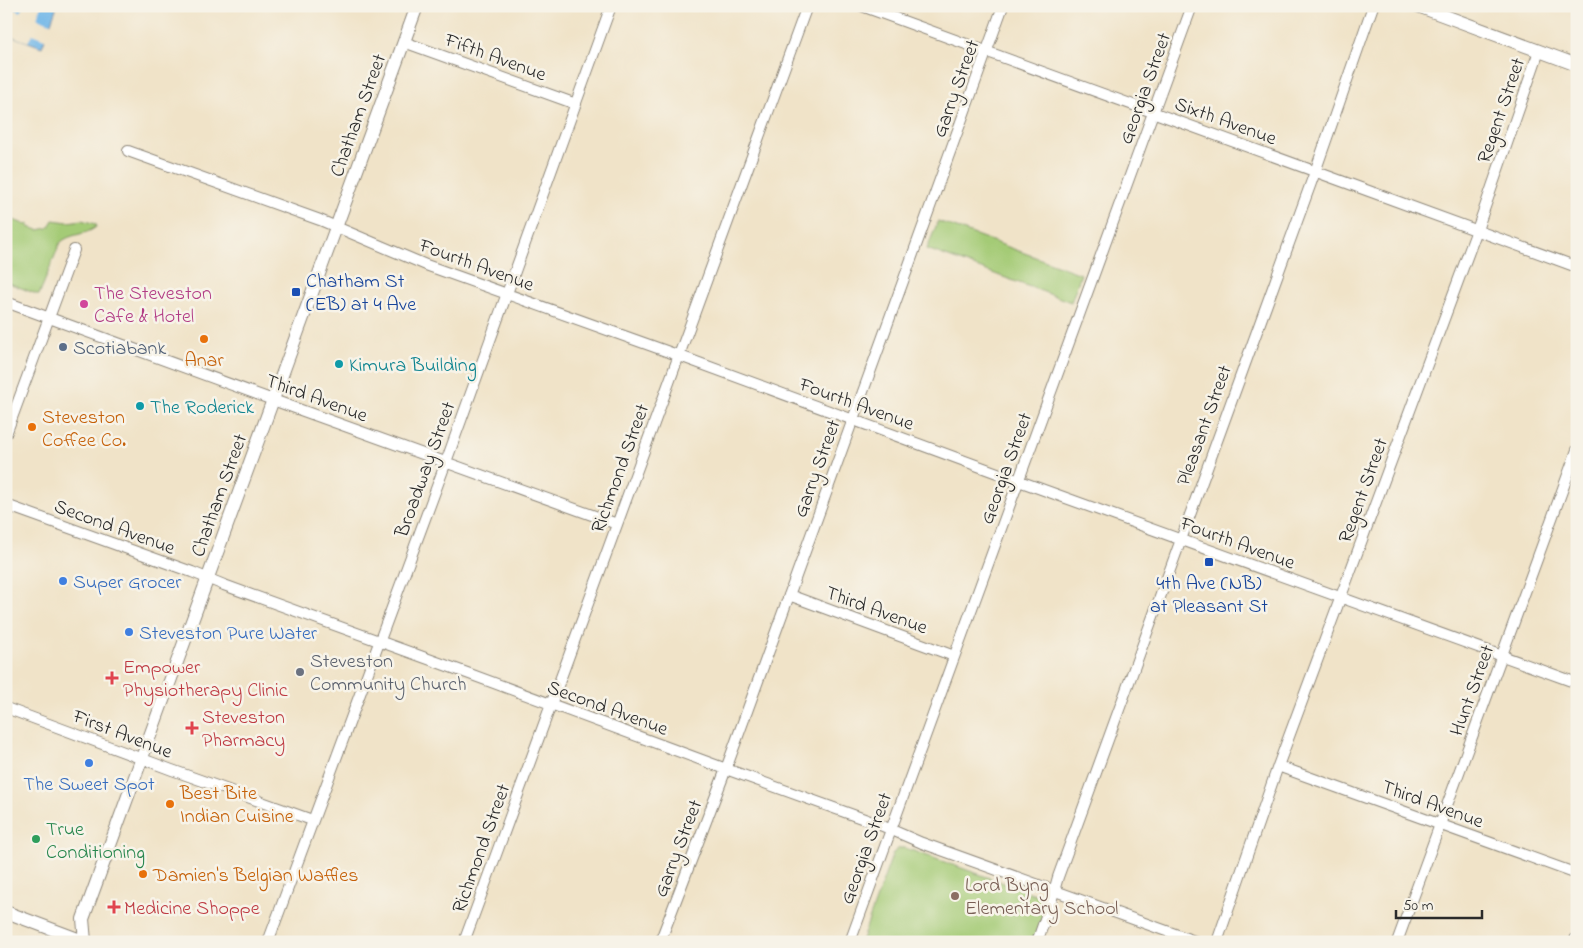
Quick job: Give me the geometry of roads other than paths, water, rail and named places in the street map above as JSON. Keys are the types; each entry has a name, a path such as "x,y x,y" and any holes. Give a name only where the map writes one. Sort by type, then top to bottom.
{"street":[{"name":"Chatham Street","path":"85,942 83,919 417,6"},
{"name":"Broadway Street","path":"268,942 446,462 611,6"},
{"name":"Richmond Street","path":"464,942 807,6"},
{"name":"Sixth Avenue","path":"862,6 1577,267"},
{"name":"Garry Street","path":"660,942 726,769 1003,6"},
{"name":"Georgia Street","path":"850,942 1192,6"},
{"name":"Pleasant Street","path":"1037,942 1058,877 1315,172 1373,6"},
{"path":"1418,6 1577,65"},
{"name":"Fifth Avenue","path":"404,42 576,104"},
{"name":"Regent Street","path":"1216,942 1278,766 1477,230 1539,51"},
{"name":"Fourth Avenue","path":"128,151 336,227 426,265 1577,684"},
{"path":"6,434 74,250"},
{"name":"Third Avenue","path":"6,302 617,524"},
{"name":"Hunt Street","path":"1397,942 1577,450"},
{"name":"Second Avenue","path":"6,505 878,824 930,846 1198,942"},
{"name":"Third Avenue","path":"789,595 954,656"},
{"name":"First Avenue","path":"6,708 312,820"},
{"name":"Third Avenue","path":"1278,766 1577,874"},
{"path":"6,912 85,942"},
{"path":"1575,942 1577,938"}],"water":[{"path":"6,6 57,6 42,47 6,34"}],"place":[{"name":"Chatham St (EB) at 4 Ave","path":"296,292"},
{"name":"The Steveston Cafe & Hotel","path":"84,304"},
{"name":"Anar","path":"204,339"},
{"name":"Scotiabank","path":"63,347"},
{"name":"Kimura Building","path":"339,364"},
{"name":"The Roderick","path":"140,406"},
{"name":"Steveston Coffee Co.","path":"32,427"},
{"name":"4th Ave (NB) at Pleasant St","path":"1209,562"},
{"name":"Super Grocer","path":"63,581"},
{"name":"Steveston Pure Water","path":"129,632"},
{"name":"Steveston Community Church","path":"300,672"},
{"name":"Empower Physiotherapy Clinic","path":"112,678"},
{"name":"Steveston Pharmacy","path":"192,728"},
{"name":"The Sweet Spot","path":"89,763"},
{"name":"Best Bite Indian Cuisine","path":"170,804"},
{"name":"True Conditioning","path":"36,839"},
{"name":"Damien's Belgian Waffles","path":"143,874"},
{"name":"Lord Byng Elementary School","path":"955,896"},
{"name":"Medicine Shoppe","path":"114,907"}]}
